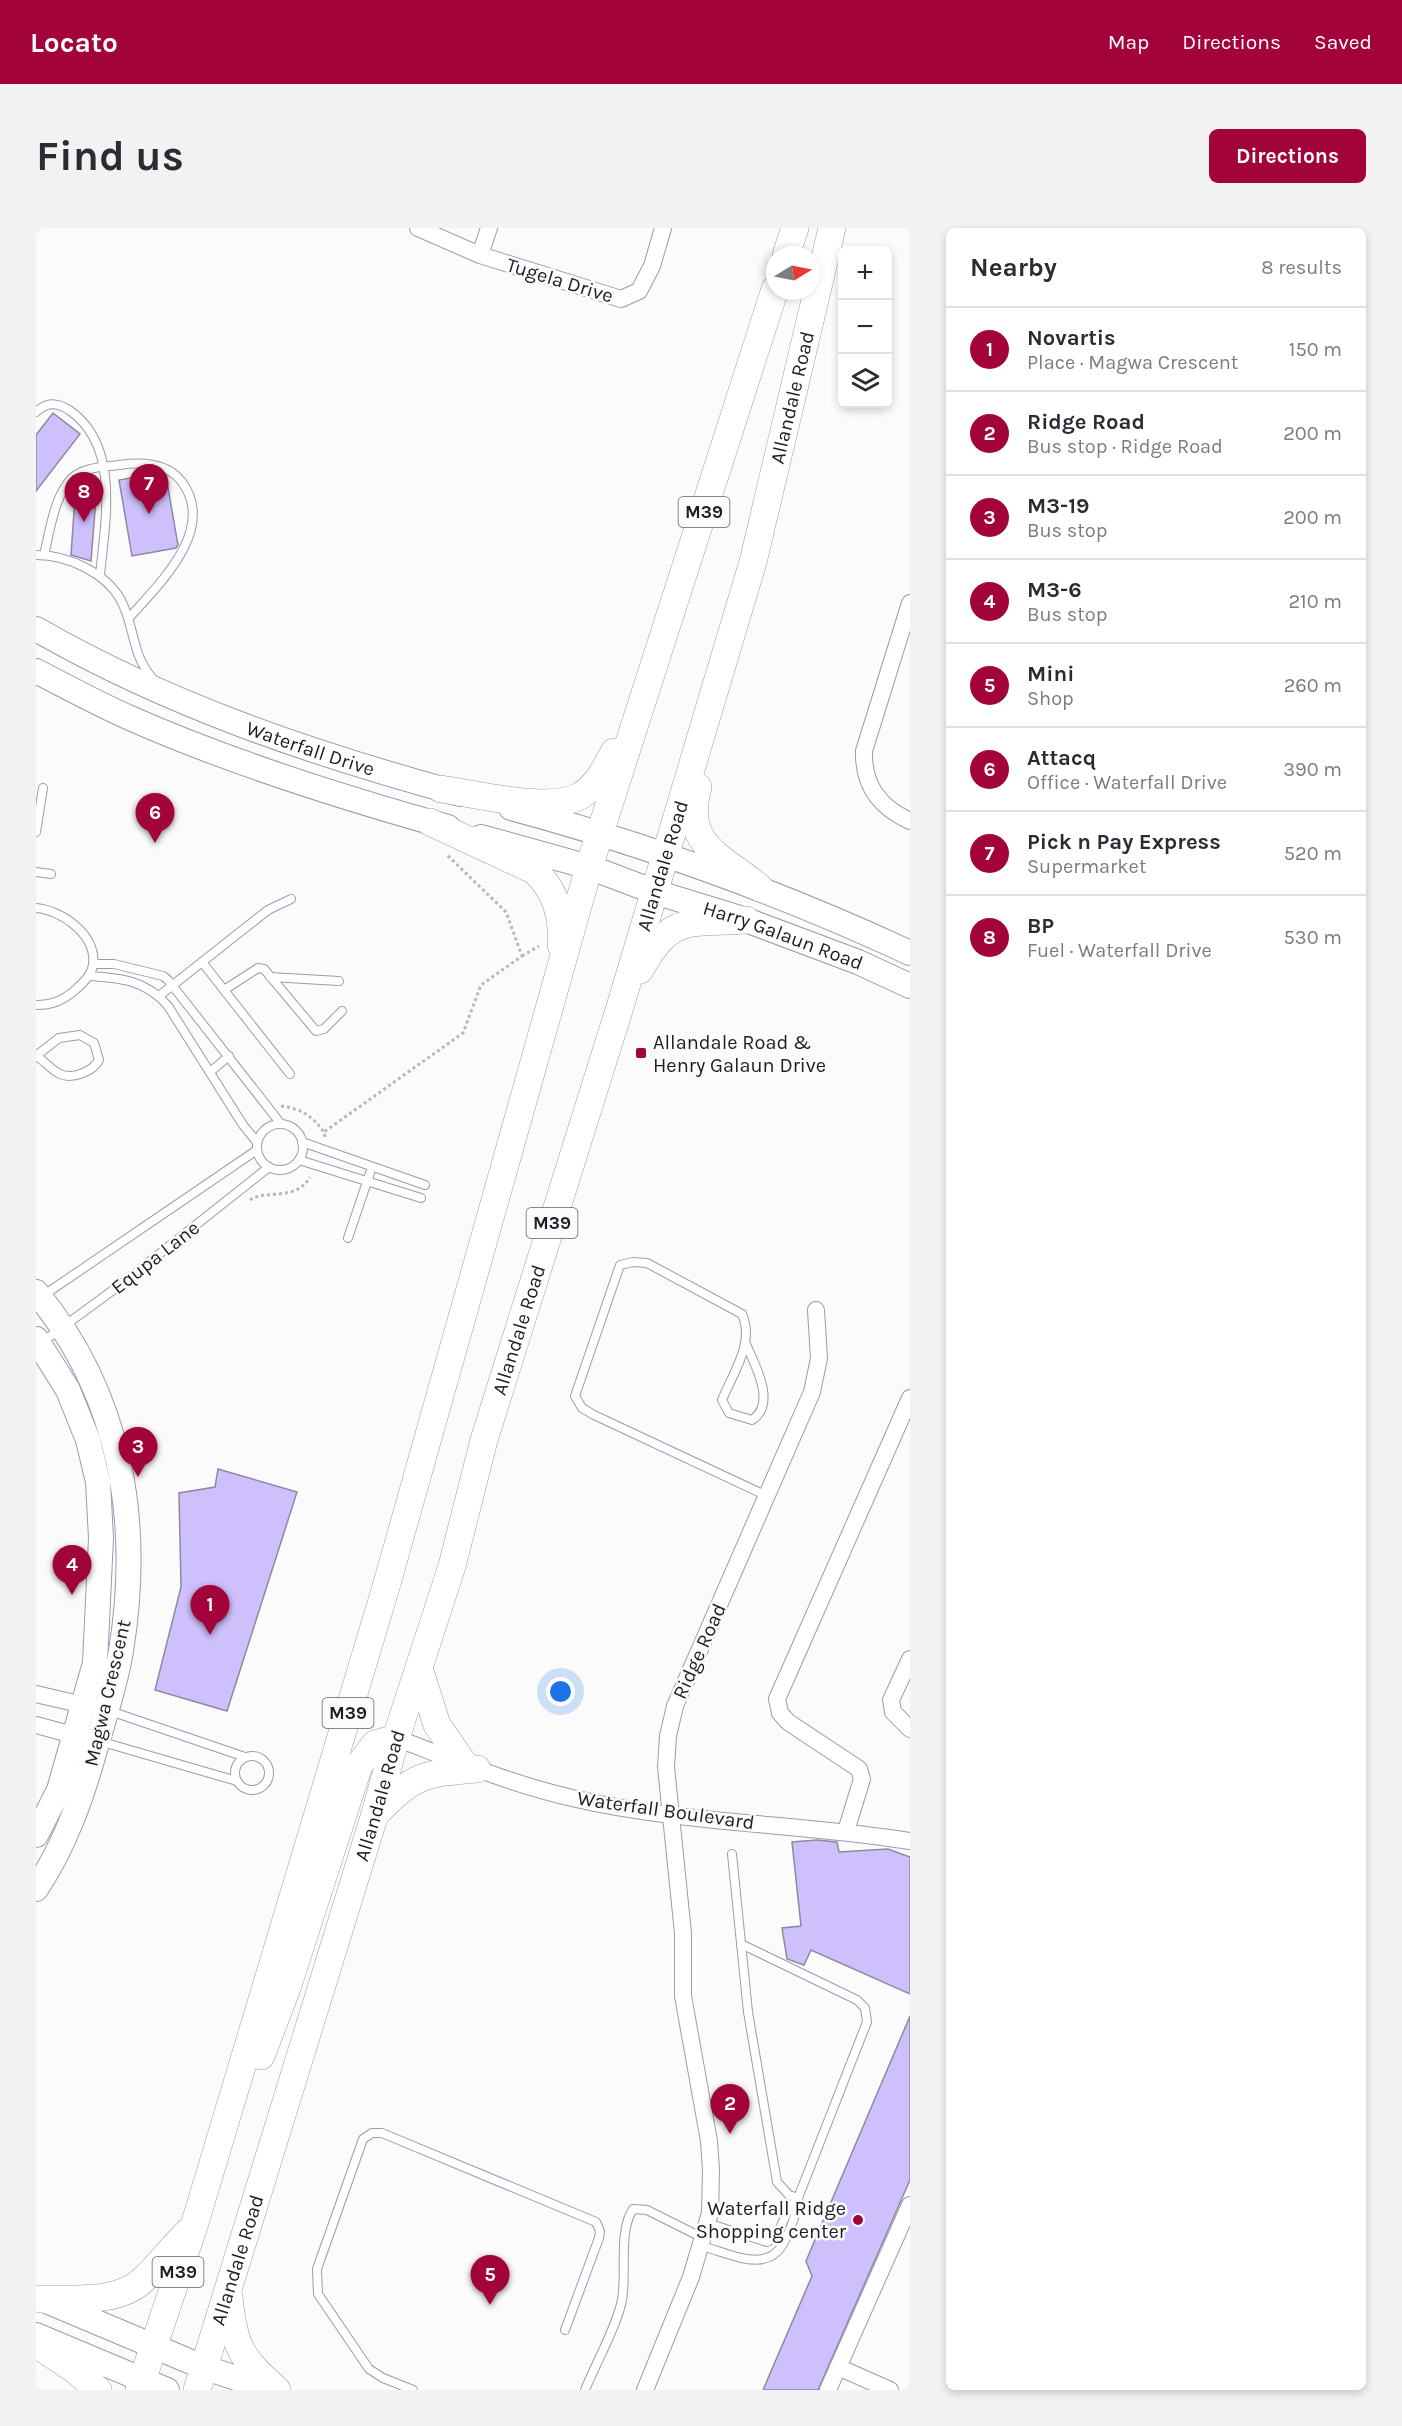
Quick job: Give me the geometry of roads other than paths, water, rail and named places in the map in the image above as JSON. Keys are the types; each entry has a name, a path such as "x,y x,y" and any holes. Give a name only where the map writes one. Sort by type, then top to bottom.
{"main road":[{"path":"789,246 795,228"},
{"name":"Allandale Road","path":"200,2379 374,1817 396,1738 452,1566 484,1440 620,1007 753,562 832,228"},
{"name":"M39","path":"141,2385 152,2346 194,2226 386,1587 494,1197 557,988 589,867 771,300"},
{"name":"Waterfall Drive","path":"36,629 90,660 213,715 412,783 600,832"},
{"name":"Waterfall Drive","path":"36,671 128,717 318,790 589,867"},
{"path":"441,789 539,802 570,800 591,788 601,776 638,711"},
{"path":"706,718 705,756 693,810 696,831 711,851 760,888"},
{"path":"430,822 524,865 546,881 555,897 562,933 557,988"},
{"name":"Harry Galaun Road","path":"600,832 760,888 831,916 910,953"},
{"name":"Harry Galaun Road","path":"589,867 655,892 746,920 858,962 910,986"},
{"path":"620,1007 653,947 676,927 688,922 746,920"},
{"name":"Magwa Crescent","path":"36,1835 87,1738 108,1710 121,1652 127,1609 129,1566 127,1509 116,1448 99,1396 79,1351 38,1297"},
{"name":"Magwa Crescent","path":"36,1888 67,1835 87,1738 84,1705 95,1663 101,1538 98,1482 88,1440 68,1390 37,1343"},
{"path":"374,1817 396,1792 430,1773 470,1766 437,1725 419,1668"},
{"path":"218,2142 236,2119 243,2104 287,1988 359,1765 375,1744 396,1738"},
{"path":"39,2297 101,2297 131,2288 143,2280 194,2226"},
{"path":"229,2287 234,2337 252,2368 277,2390"},
{"path":"39,2297 152,2346 200,2379 272,2390"},
{"path":"36,2335 141,2385 167,2390"},
{"path":"36,2344 75,2370 98,2390"}],"street":[{"name":"Tugela Drive","path":"418,228 480,255 621,299 639,291 652,266 663,228"},
{"path":"480,255 489,228"},
{"path":"910,603 864,751 864,769 877,798 886,808 910,821"},
{"name":"Ridge Road","path":"645,2390 704,2236 711,2170 683,1996 683,1933 666,1767 668,1736 675,1706 812,1392 819,1358 816,1310"},
{"path":"846,1831 862,1779 859,1769 788,1722 780,1713 777,1699 910,1398"},
{"path":"910,1659 891,1700 892,1712 910,1729"},
{"path":"36,1694 108,1710"},
{"path":"36,1725 87,1738"},
{"name":"Waterfall Boulevard","path":"396,1738 470,1766 574,1798 672,1814 846,1831 910,1841"},
{"path":"828,2390 910,2205"},
{"path":"838,2367 890,2390"}],"lane":[{"path":"36,412 41,407 53,403 61,405 75,414 91,432 103,467 106,502 100,575"},
{"path":"129,618 165,577 181,553 191,527 192,504 188,491 171,471 145,463 84,470 67,484 60,497 40,555 76,563 100,575 115,590 129,618 143,664 167,694"},
{"path":"36,832 43,788"},
{"path":"36,872 51,874"},
{"path":"159,996 268,910 291,899"},
{"path":"36,908 46,909 62,916 78,928 86,938 93,964 89,976 66,998 48,1005 36,1005"},
{"path":"202,962 290,1074"},
{"path":"89,976 133,981 159,996 257,1146 261,1160 269,1167 284,1170 299,1160 303,1149 295,1130 281,1124 173,985 163,976 152,973 114,964 93,964"},
{"path":"224,990 253,969 264,969 316,1031 324,1029 342,1011"},
{"path":"270,977 339,981"},
{"path":"80,1035 94,1044 99,1059 89,1071 61,1075 37,1055 59,1038 80,1035"},
{"path":"210,1072 229,1056"},
{"path":"257,1146 266,1129 281,1124"},
{"path":"302,1142 425,1185"},
{"name":"Equpa Lane","path":"38,1297 257,1146"},
{"path":"299,1160 421,1198"},
{"name":"Equpa Lane","path":"37,1343 62,1328 269,1167"},
{"path":"348,1238 372,1167"},
{"path":"746,1344 759,1377 764,1406 761,1415 752,1420 729,1413 722,1400 746,1344 747,1326 742,1314 647,1263 633,1262 620,1265 575,1396 582,1408 594,1415 767,1496"},
{"path":"87,1738 237,1781 245,1789 256,1790 268,1778 268,1767 261,1759 245,1757 108,1710"},
{"path":"237,1781 235,1769 245,1757"},
{"path":"732,1854 748,2012 777,2182 789,2195 797,2199"},
{"path":"704,2236 772,2241 789,2208 797,2199 867,2022 865,2008 857,2000 741,1944"},
{"path":"413,2390 383,2378 369,2369 318,2294 317,2269 363,2139 372,2133 382,2133 596,2222 600,2231 599,2238 565,2330"},
{"path":"585,2390 622,2302 626,2244 624,2225 633,2209 647,2210 757,2260 773,2257 783,2247 797,2212 797,2199"}],"place":[{"name":"Pick n Pay Express","path":"149,514"},
{"name":"BP","path":"84,522"},
{"name":"Attacq","path":"155,843"},
{"name":"Allandale Road & Henry Galaun Drive","path":"641,1053"},
{"name":"M3-19","path":"138,1477"},
{"name":"M3-6","path":"72,1595"},
{"name":"Novartis","path":"210,1635"},
{"name":"Ridge Road","path":"730,2134"},
{"name":"Waterfall Ridge Shopping center","path":"858,2220"},
{"name":"Mini","path":"490,2305"}]}
